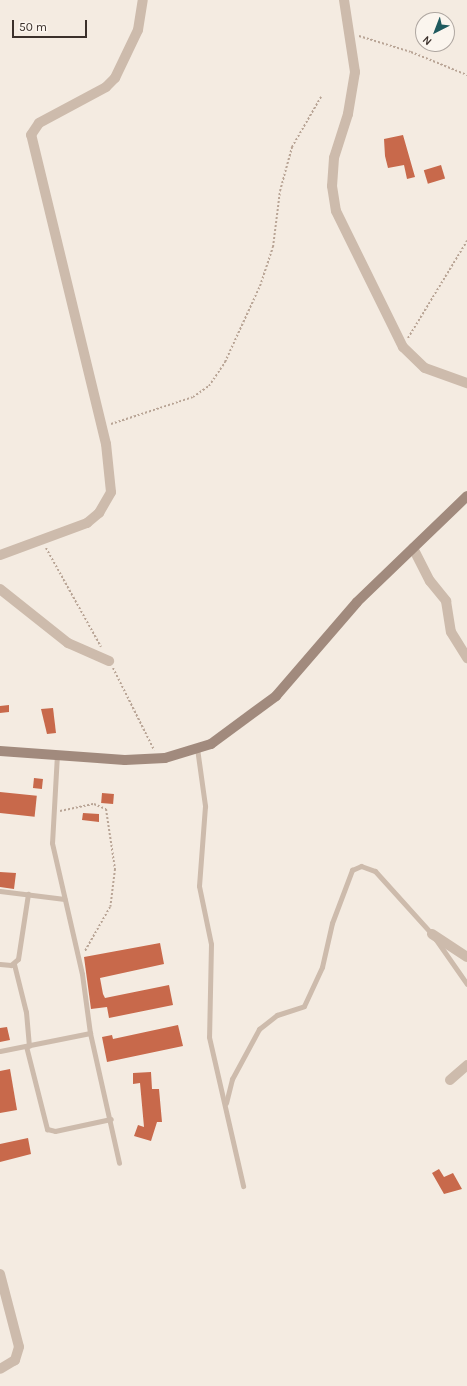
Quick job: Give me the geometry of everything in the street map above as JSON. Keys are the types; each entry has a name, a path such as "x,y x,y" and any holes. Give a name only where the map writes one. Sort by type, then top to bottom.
{"street":[{"path":"0,555 87,523 99,513 111,492 112,481 102,426 31,135 39,124 106,87 115,78 138,30 143,0"},
{"path":"344,0 355,72 348,114 334,158 332,186 336,211 403,347 425,368 467,383"},
{"path":"0,751 57,753 132,760 165,758 197,748 232,730 276,696 357,602 467,496"},
{"path":"412,548 430,581 446,601 451,632 467,658"},
{"path":"0,589 68,643 109,661"},
{"path":"432,934 467,958"},
{"path":"450,1080 467,1065"},
{"path":"0,1274 19,1347 15,1360 0,1370"}],"lane":[{"path":"197,748 205,806 199,886 211,944 209,1037 226,1103 243,1186"},
{"path":"57,753 52,842 79,959 90,1033 111,1119 119,1163"},
{"path":"226,1103 232,1079 259,1029 277,1015 304,1006 322,967 332,922 352,870 361,866 375,871 432,934 467,984"},
{"path":"0,892 65,899"},
{"path":"28,894 14,964 26,1012 27,1046 47,1129 55,1131 111,1119"},
{"path":"0,964 14,964"},
{"path":"0,1051 90,1033"}],"path":[{"path":"348,33 411,52 467,75"},
{"path":"102,426 193,397 209,386 226,362 260,286 273,247 280,191 292,147 321,96"},
{"path":"403,347 467,241"},
{"path":"53,812 94,804 106,809 114,868 110,907 79,959"}],"building":[{"path":"403,135 415,177 407,179 404,165 388,168 385,156 384,139"},
{"path":"441,165 445,178 428,184 424,170"},
{"path":"9,705 9,712 0,713 0,706"},
{"path":"53,708 56,733 47,734 41,709"},
{"path":"34,778 43,779 42,789 33,788"},
{"path":"0,792 37,796 35,817 0,813"},
{"path":"102,793 114,794 113,804 101,803"},
{"path":"83,813 99,814 99,822 82,820"},
{"path":"0,872 16,873 14,889 0,887"},
{"path":"160,943 164,964 100,978 103,994 105,998 169,985 173,1005 109,1018 107,1007 91,1009 84,957"},
{"path":"178,1025 183,1046 107,1062 102,1037 112,1035 113,1039"},
{"path":"7,1027 10,1040 0,1042 0,1028"},
{"path":"10,1069 17,1110 0,1113 0,1071"},
{"path":"151,1072 152,1089 159,1089 162,1122 157,1122 151,1141 134,1136 138,1125 144,1127 140,1083 133,1084 133,1073"},
{"path":"28,1138 31,1154 0,1162 0,1144"},
{"path":"439,1169 444,1177 453,1173 462,1189 444,1194 432,1173"}]}
